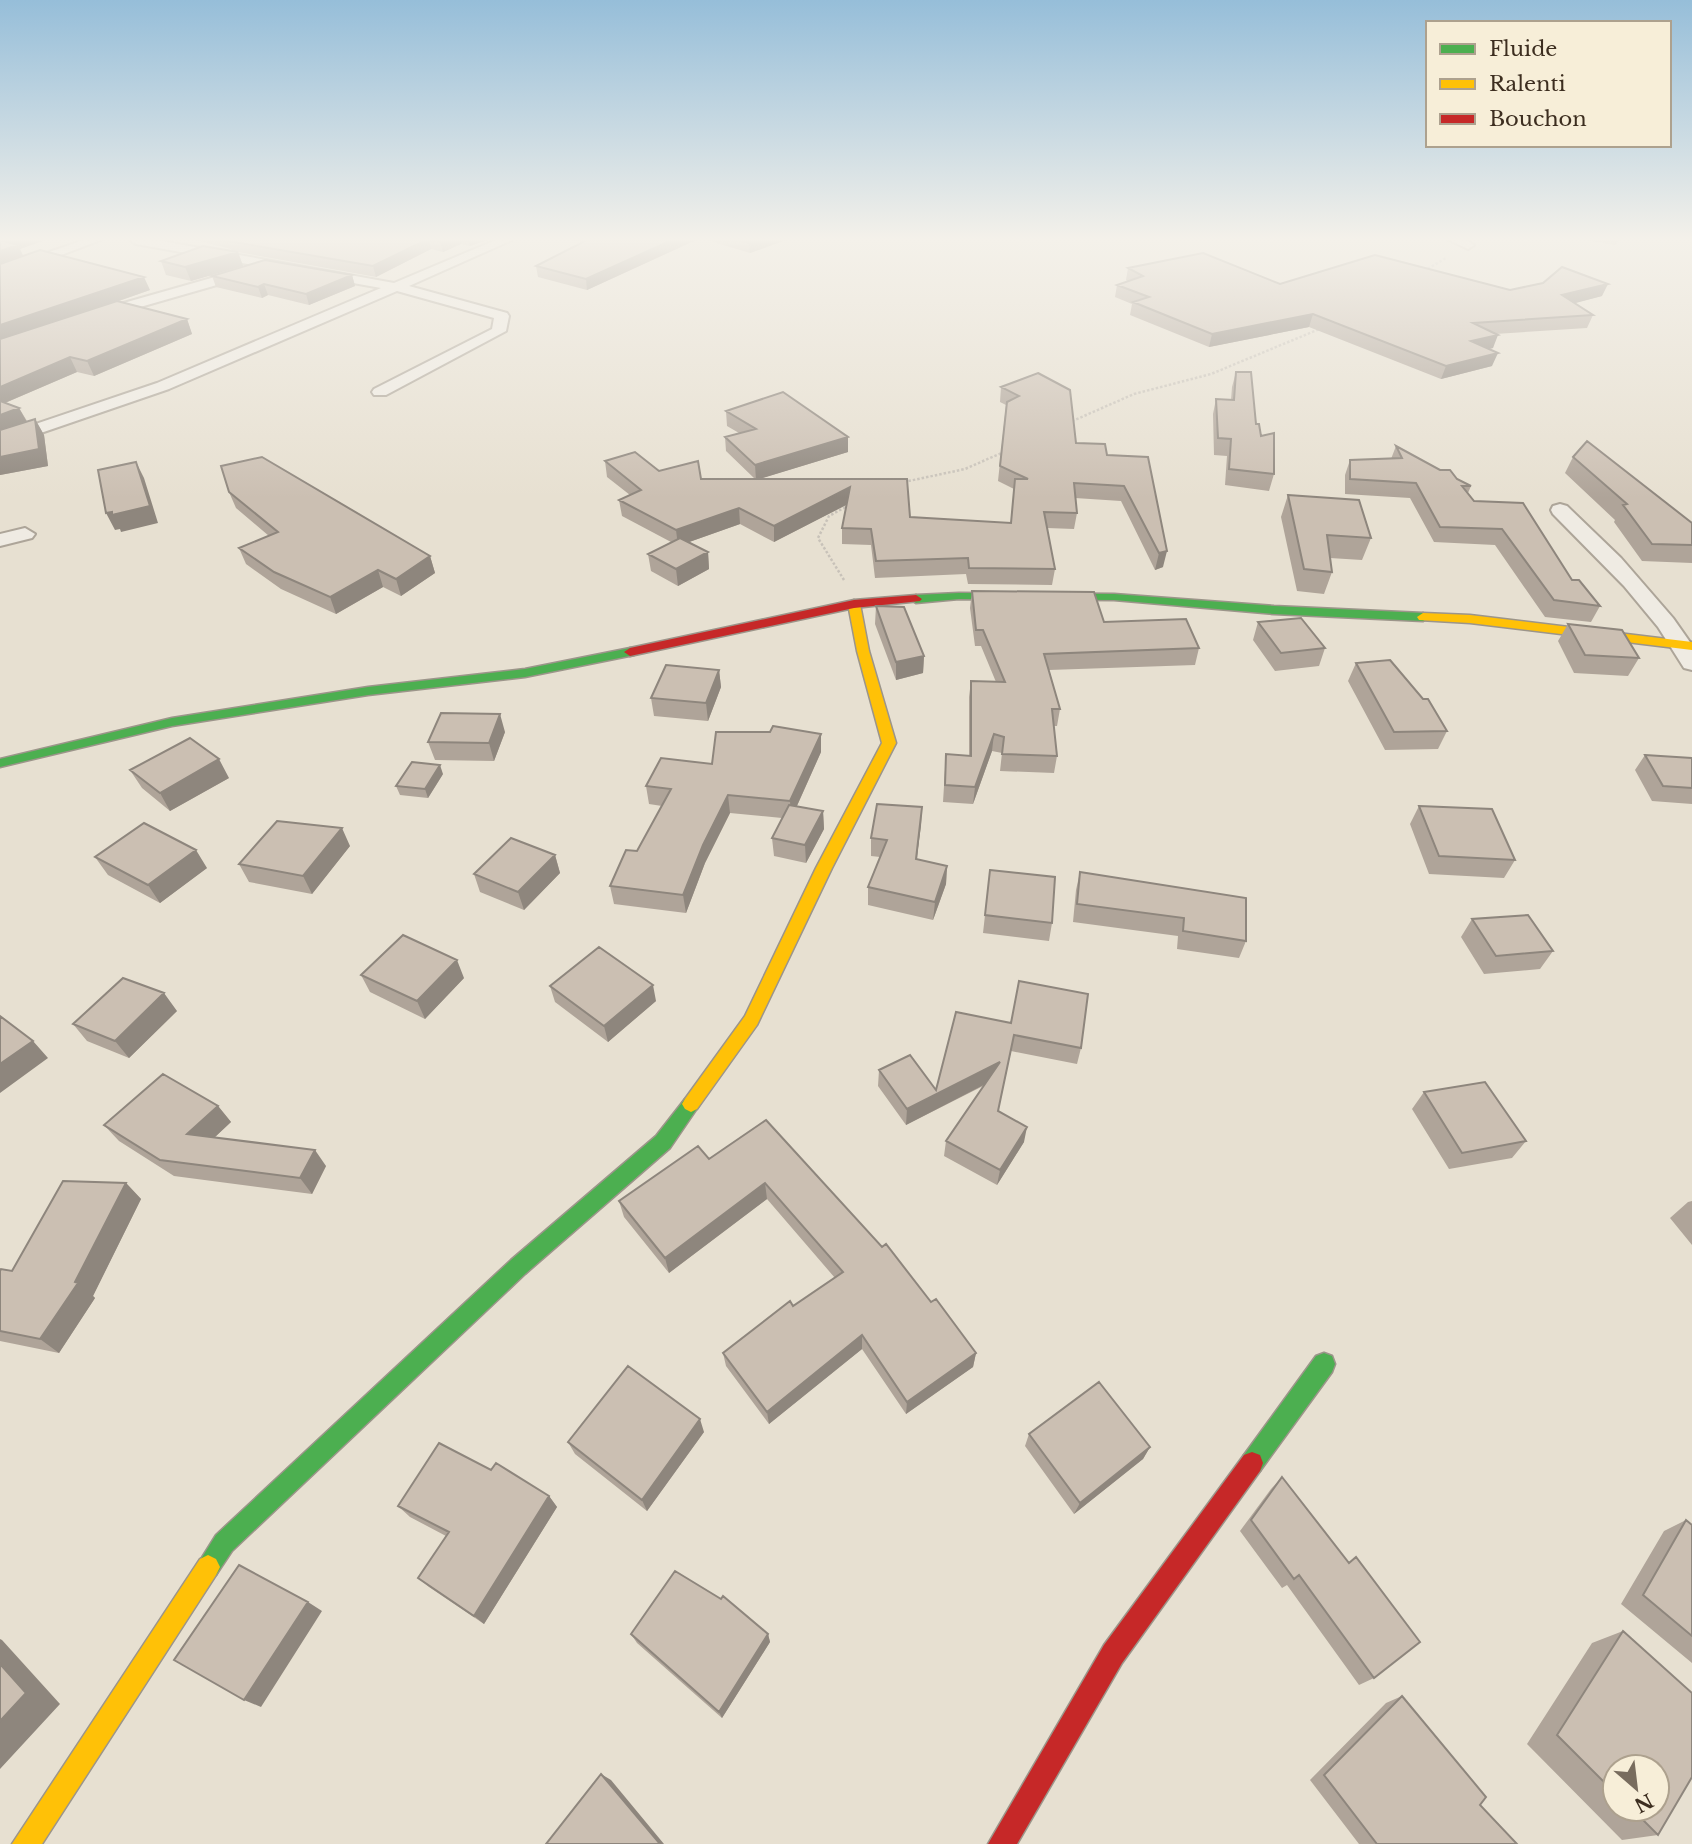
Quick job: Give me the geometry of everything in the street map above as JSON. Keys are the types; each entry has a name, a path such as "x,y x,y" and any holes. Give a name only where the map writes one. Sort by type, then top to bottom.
{"street":[{"path":"0,442 163,386 304,326"},
{"path":"380,392 444,362 499,331 500,326"},
{"path":"1560,510 1602,548 1689,651"},
{"path":"0,540 25,534"},
{"path":"0,763 172,722 368,691 525,673 688,641 853,604 959,597 1114,597 1274,610 1470,619 1689,651"},
{"path":"26,1844 224,1543 518,1267 663,1142 751,1020 824,868 889,743 863,651 853,604"},
{"path":"1002,1844 1113,1654 1324,1363"}],"path":[{"path":"1061,426 1133,394 1211,374 1328,326"},
{"path":"903,483 965,469 1013,447"},
{"path":"853,604 841,572 818,538 829,516 859,499"}],"building":[{"path":"40,326 170,326 87,361 70,357 0,387 0,339"},
{"path":"1192,326 1252,326 1212,334"},
{"path":"1344,326 1479,326 1498,335 1471,341 1498,353 1446,366"},
{"path":"1236,372 1251,372 1256,424 1259,424 1261,436 1274,433 1274,474 1229,469 1231,439 1218,438 1216,399 1234,400"},
{"path":"1038,373 1070,390 1076,443 1105,444 1107,455 1148,457 1167,551 1159,553 1124,486 1074,483 1077,513 1044,512 1055,569 969,568 968,558 876,561 871,529 842,528 850,487 774,526 739,508 676,530 619,500 641,490 605,461 635,452 659,471 698,461 701,479 907,479 910,517 1011,523 1015,479 1028,479 1000,466 1007,402 1019,396 1001,387"},
{"path":"783,392 848,437 755,465 725,437 756,429 726,411"},
{"path":"0,401 19,408 0,415"},
{"path":"35,419 39,449 0,457 0,430"},
{"path":"1587,441 1692,523 1692,545 1652,544 1623,505 1627,504 1573,457"},
{"path":"1396,446 1440,470 1450,470 1457,479 1471,486 1462,486 1474,501 1523,503 1572,580 1579,580 1600,606 1554,600 1502,529 1440,527 1416,483 1350,479 1350,460 1402,458"},
{"path":"262,457 430,556 396,579 378,570 330,597 274,572 239,548 278,532 229,492 221,466"},
{"path":"136,462 150,506 112,515 112,512 106,513 98,470"},
{"path":"1288,495 1359,500 1371,538 1327,535 1332,572 1304,569"},
{"path":"680,538 708,552 676,569 648,554"},
{"path":"972,591 1094,592 1104,622 1186,619 1199,648 1044,654 1060,709 1052,709 1057,756 1002,754 1004,737 994,734 975,787 945,785 946,754 971,756 971,681 1005,682 983,630 976,630"},
{"path":"876,606 904,607 924,656 896,662"},
{"path":"1301,618 1325,648 1281,653 1258,622"},
{"path":"1568,624 1622,630 1639,658 1585,655"},
{"path":"1390,660 1423,699 1428,699 1447,731 1394,732 1356,663"},
{"path":"666,665 719,670 706,703 651,698"},
{"path":"441,713 500,714 489,743 428,742"},
{"path":"773,726 821,734 790,801 728,795 703,845 683,895 610,886 626,850 637,851 671,789 646,786 661,758 712,764 716,732 770,732"},
{"path":"190,738 219,759 160,793 130,770"},
{"path":"1645,755 1692,758 1692,788 1663,786"},
{"path":"412,762 440,765 425,789 396,786"},
{"path":"877,804 922,807 916,859 947,866 935,902 868,887 887,840 871,838"},
{"path":"789,805 823,811 805,845 772,838"},
{"path":"1419,806 1492,809 1515,860 1439,856"},
{"path":"277,821 342,828 303,876 239,864"},
{"path":"144,823 196,850 148,885 95,857"},
{"path":"511,838 555,855 518,892 474,874"},
{"path":"990,870 1055,877 1052,923 985,915"},
{"path":"1080,872 1246,898 1246,941 1183,931 1184,918 1077,904"},
{"path":"1528,915 1553,951 1496,956 1472,919"},
{"path":"403,935 457,960 417,1001 361,975"},
{"path":"599,947 653,985 604,1026 550,986"},
{"path":"123,978 164,993 115,1041 73,1024"},
{"path":"1019,981 1088,994 1081,1048 1014,1035 998,1111 1027,1127 1000,1170 946,1141 1000,1062 907,1109 879,1070 910,1055 936,1090 956,1012 1011,1023"},
{"path":"0,1016 33,1041 0,1064"},
{"path":"163,1074 218,1106 187,1134 315,1150 300,1178 160,1160 104,1125"},
{"path":"1485,1082 1526,1141 1462,1153 1424,1092"},
{"path":"766,1120 882,1247 886,1244 931,1302 936,1299 976,1353 907,1402 862,1335 767,1412 723,1353 790,1301 793,1306 843,1272 765,1183 665,1258 619,1201 698,1146 709,1159"},
{"path":"63,1181 126,1183 75,1282 78,1283 40,1339 0,1331 0,1271 12,1271"},
{"path":"628,1366 700,1419 642,1500 568,1442"},
{"path":"1099,1382 1150,1447 1080,1503 1029,1434"},
{"path":"439,1443 491,1470 496,1463 549,1496 474,1616 418,1578 449,1532 398,1506"},
{"path":"1282,1477 1349,1563 1356,1557 1420,1642 1374,1678 1299,1575 1294,1579 1251,1520"},
{"path":"1686,1520 1692,1525 1692,1636 1643,1595"},
{"path":"239,1565 308,1602 244,1700 174,1660"},
{"path":"675,1571 721,1599 723,1596 768,1634 719,1712 631,1634"},
{"path":"1623,1631 1692,1693 1692,1777 1671,1813 1671,1753 1601,1753 1601,1779 1557,1735"},
{"path":"0,1664 26,1693 0,1721"},
{"path":"1402,1696 1486,1797 1480,1805 1517,1844 1377,1844 1324,1775"},
{"path":"601,1774 660,1844 546,1844"},
{"path":"1646,1823 1665,1823 1658,1835"}],"traffic: fast":[{"path":"916,599 959,596 1114,597 1274,610 1423,617"},
{"path":"0,763 172,722 368,691 525,673 630,652"},
{"path":"208,1567 224,1543 518,1267 663,1142 691,1104"},
{"path":"1252,1463 1324,1364"}],"traffic: slow":[{"path":"691,1104 751,1020 824,868 889,743 863,651 854,604"},
{"path":"1423,617 1470,619 1692,646"},
{"path":"26,1844 208,1567"}],"traffic: jam":[{"path":"630,652 854,604 916,599"},
{"path":"1002,1844 1113,1654 1252,1463"}]}
